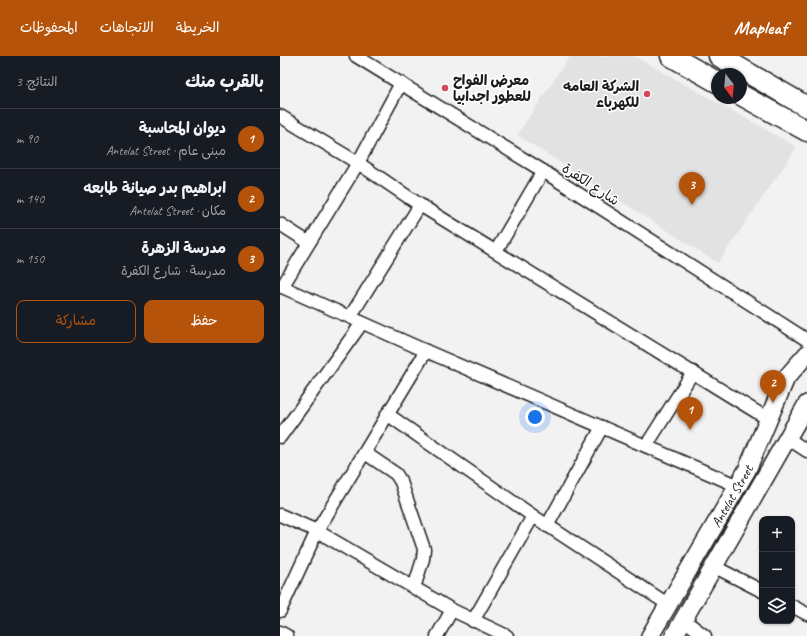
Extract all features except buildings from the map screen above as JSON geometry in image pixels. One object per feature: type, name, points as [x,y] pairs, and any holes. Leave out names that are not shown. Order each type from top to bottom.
[{"type":"highway","points":[[671,56],[711,79]]},
{"type":"highway","points":[[720,56],[807,107]]},
{"type":"highway","points":[[747,98],[807,131]]},
{"type":"main road","name":"Antelat Street","points":[[650,636],[738,486],[755,453],[786,378],[807,354]]},
{"type":"main road","name":"Antelat Street","points":[[674,636],[807,404]]},
{"type":"street","name":"شارع الكفرة","points":[[356,56],[543,171],[807,340]]},
{"type":"street","points":[[401,83],[358,163],[281,286],[362,323],[738,486]]},
{"type":"street","points":[[280,116],[358,163],[420,205],[768,419]]},
{"type":"street","points":[[496,251],[543,171]]},
{"type":"street","points":[[350,317],[420,205]]},
{"type":"street","points":[[280,224],[308,242]]},
{"type":"street","points":[[280,437],[362,323]]},
{"type":"street","points":[[280,611],[317,531],[426,351]]},
{"type":"street","points":[[646,446],[693,372]]},
{"type":"street","points":[[387,414],[547,526],[669,605]]},
{"type":"street","points":[[547,526],[602,427]]},
{"type":"street","points":[[787,438],[807,451]]},
{"type":"street","points":[[365,453],[396,474],[401,482],[424,549],[423,559],[414,588]]},
{"type":"street","points":[[280,515],[317,531],[452,610],[507,636]]},
{"type":"street","points":[[473,621],[533,516]]},
{"type":"street","points":[[713,566],[759,589]]},
{"type":"street","points":[[795,608],[807,614]]},
{"type":"street","points":[[437,636],[452,610]]},
{"type":"street","points":[[684,620],[705,636]]},
{"type":"street","points":[[280,632],[287,636]]},
{"type":"shaded area","points":[[570,56],[634,56],[711,99],[711,104],[720,104],[797,147],[718,263],[517,135]]},
{"type":"place","name":"معرض الفواح للعطور اجدابيا","points":[[445,88]]},
{"type":"place","name":"الشركة العامه للكهرباء","points":[[647,94]]},
{"type":"place","name":"مدرسة الزهرة","points":[[692,205]]},
{"type":"place","name":"ابراهيم بدر صيانة طابعه","points":[[773,403]]},
{"type":"place","name":"ديوان المحاسبة","points":[[690,430]]}]
